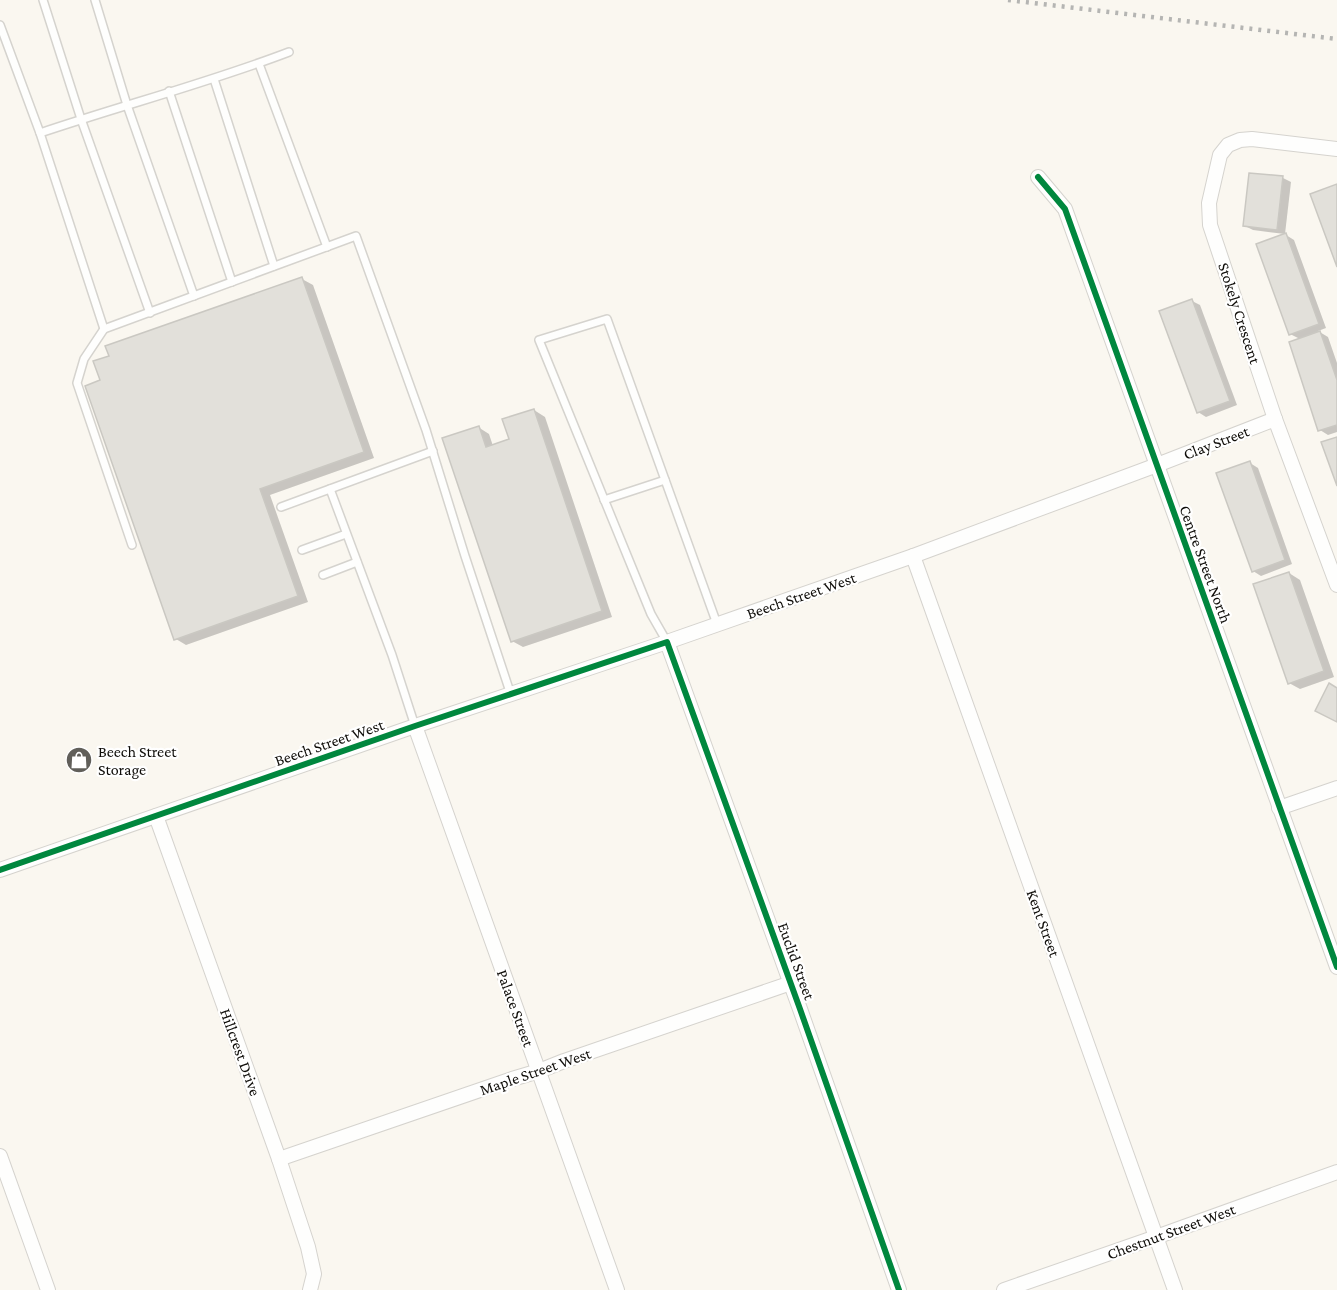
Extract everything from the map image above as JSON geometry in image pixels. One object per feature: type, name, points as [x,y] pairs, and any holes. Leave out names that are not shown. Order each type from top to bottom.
[{"type":"street","name":"Stokely Crescent","points":[[1337,149],[1252,139],[1240,140],[1228,145],[1220,154],[1209,202],[1210,225],[1275,419],[1337,585]]},
{"type":"street","name":"Centre Street North","points":[[1038,177],[1065,209],[1337,967]]},
{"type":"street","name":"Clay Street","points":[[1157,465],[1275,419]]},
{"type":"street","name":"Beech Street West","points":[[0,870],[415,726],[668,642],[913,556],[1157,465]]},
{"type":"street","name":"Kent Street","points":[[913,556],[1175,1290]]},
{"type":"street","name":"Euclid Street","points":[[668,642],[791,983],[898,1290]]},
{"type":"street","name":"Palace Street","points":[[415,726],[617,1290]]},
{"type":"street","points":[[1280,808],[1337,788]]},
{"type":"street","name":"Hillcrest Drive","points":[[156,816],[279,1159],[308,1247],[314,1274],[310,1290]]},
{"type":"street","name":"Maple Street West","points":[[279,1159],[791,983]]},
{"type":"street","points":[[0,1156],[48,1290]]},
{"type":"street","name":"Chestnut Street West","points":[[1004,1290],[1337,1172]]},
{"type":"lane","points":[[43,0],[81,119],[150,313]]},
{"type":"lane","points":[[95,0],[127,105],[194,296]]},
{"type":"lane","points":[[0,25],[40,133],[104,330]]},
{"type":"lane","points":[[40,133],[169,91],[214,79],[290,52]]},
{"type":"lane","points":[[259,64],[327,247]]},
{"type":"lane","points":[[214,79],[274,267]]},
{"type":"lane","points":[[169,91],[232,282]]},
{"type":"lane","points":[[132,544],[76,383],[84,359],[104,330],[356,236],[433,451],[465,556],[512,695]]},
{"type":"lane","points":[[668,642],[651,614],[539,340],[607,319],[717,624]]},
{"type":"lane","points":[[281,507],[433,451]]},
{"type":"lane","points":[[604,500],[665,480]]},
{"type":"lane","points":[[330,489],[392,655],[415,726]]},
{"type":"lane","points":[[303,550],[346,534]]},
{"type":"lane","points":[[323,575],[357,562]]},
{"type":"building","points":[[1249,173],[1283,176],[1277,230],[1243,226]]},
{"type":"building","points":[[1337,184],[1337,267],[1310,194]]},
{"type":"building","points":[[1286,233],[1319,324],[1289,335],[1256,244]]},
{"type":"building","points":[[302,277],[364,452],[260,489],[298,596],[174,640],[85,386],[100,380],[93,361],[109,356],[105,346]]},
{"type":"building","points":[[1192,299],[1230,401],[1197,413],[1159,311]]},
{"type":"building","points":[[1320,331],[1337,380],[1337,425],[1318,431],[1289,342]]},
{"type":"building","points":[[534,409],[602,611],[511,642],[442,438],[479,426],[486,447],[509,439],[502,419]]},
{"type":"building","points":[[1337,437],[1337,486],[1321,442]]},
{"type":"building","points":[[1250,461],[1285,560],[1252,572],[1216,473]]},
{"type":"building","points":[[1289,572],[1324,671],[1288,684],[1253,584]]},
{"type":"building","points":[[1329,683],[1337,688],[1337,722],[1315,711]]},
{"type":"railway","points":[[1008,0],[1337,39]]},
{"type":"cycle path","points":[[1038,177],[1065,209],[1337,967]]},
{"type":"cycle path","points":[[0,870],[415,726],[667,642],[899,1290]]},
{"type":"place","name":"Beech Street Storage","points":[[79,760]]}]
